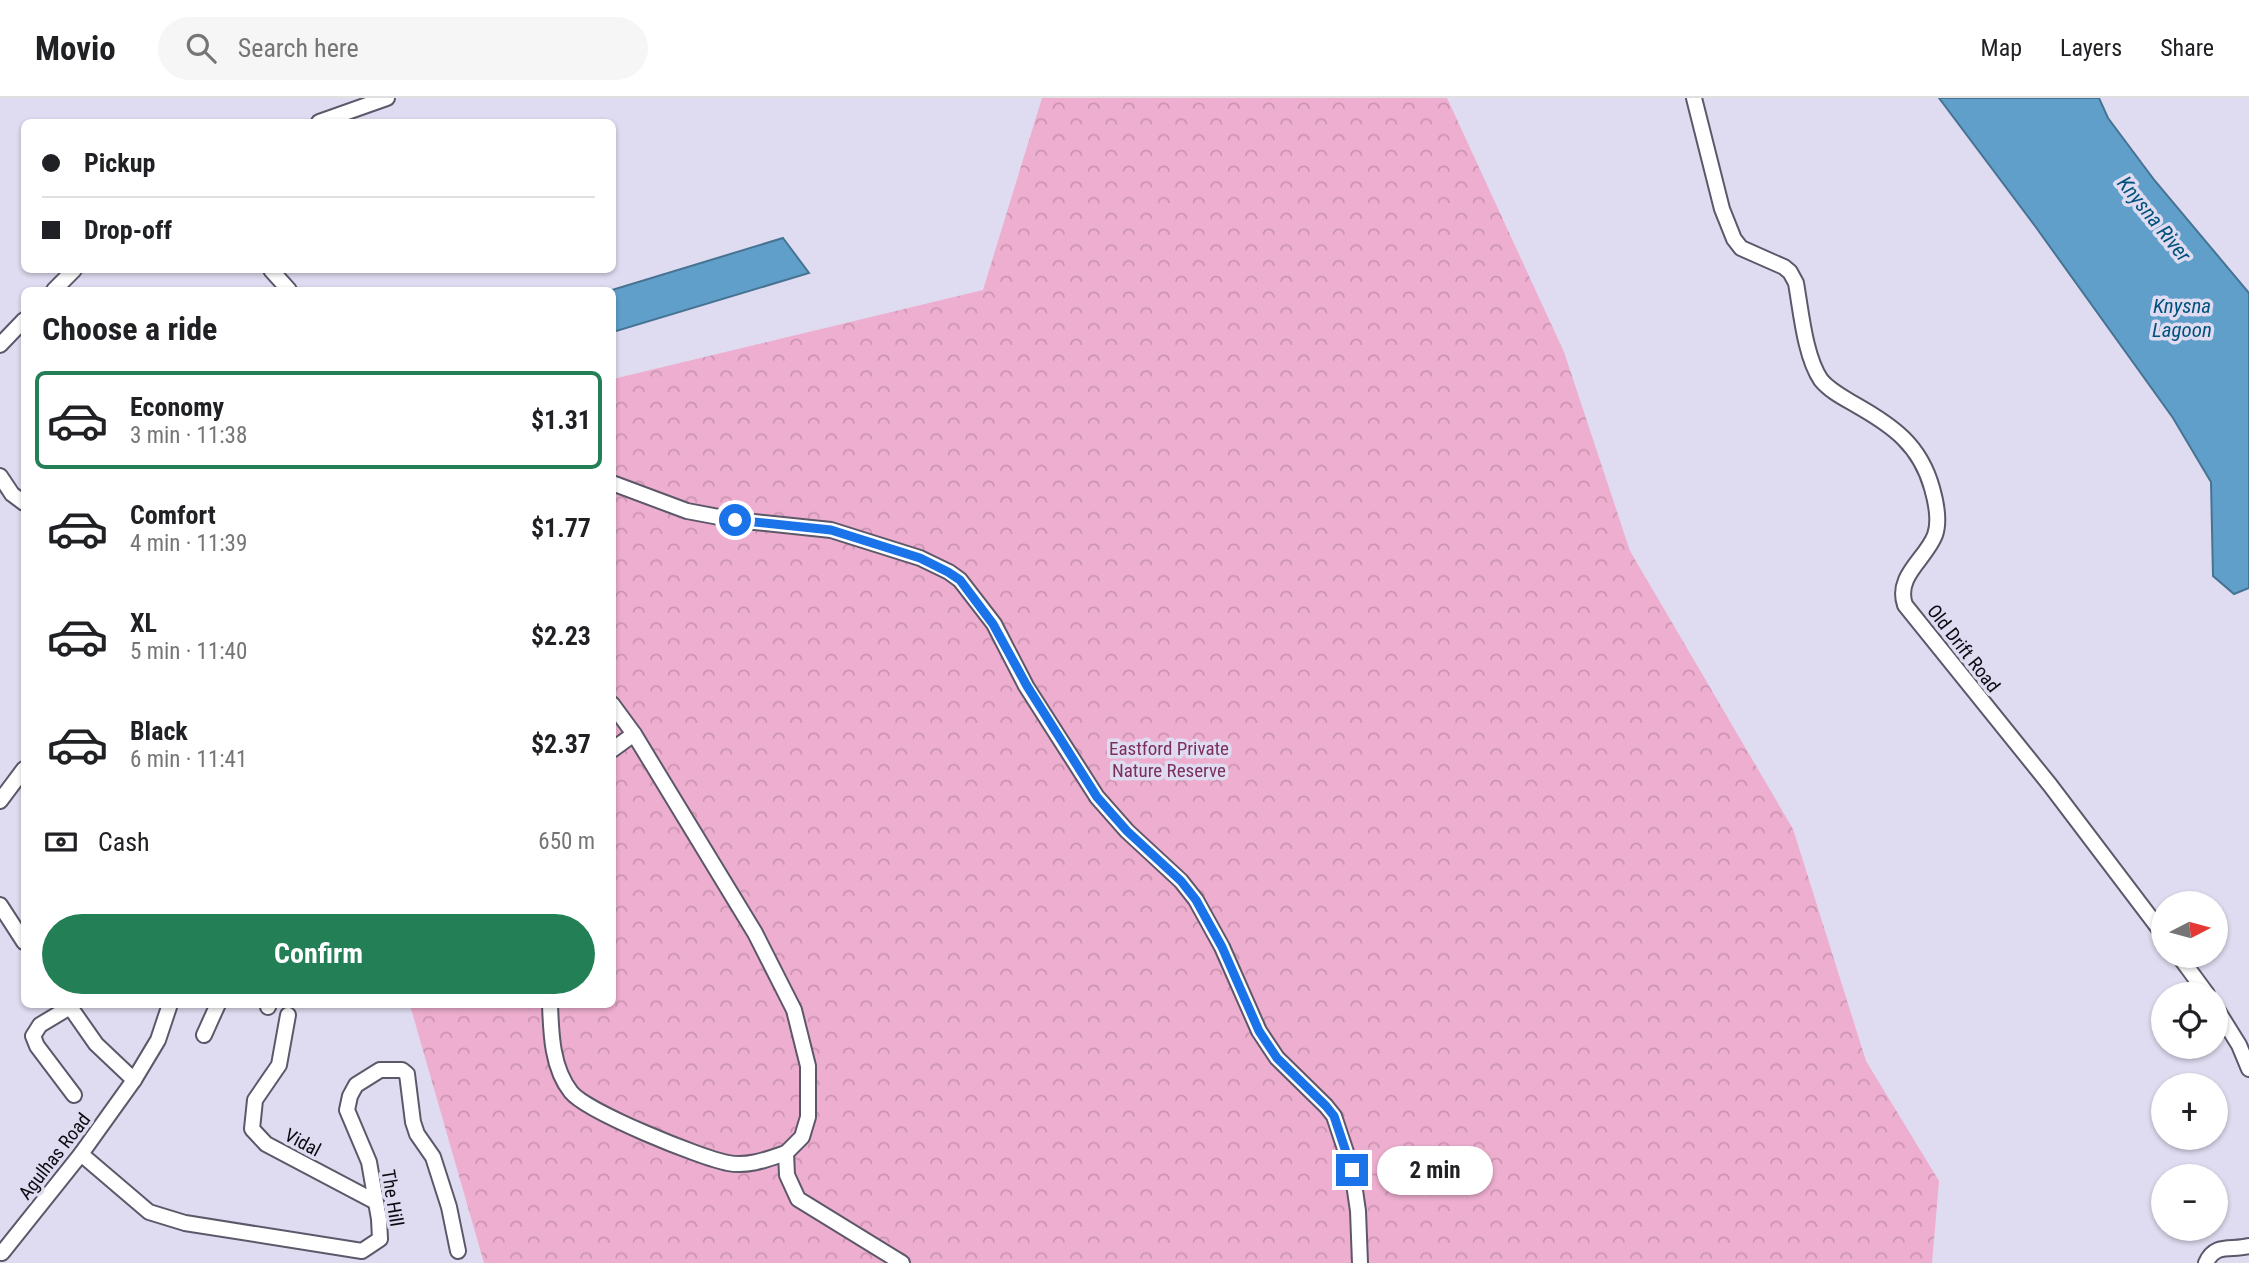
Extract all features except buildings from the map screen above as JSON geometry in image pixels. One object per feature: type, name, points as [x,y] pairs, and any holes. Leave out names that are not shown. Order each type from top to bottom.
[{"type":"street","points":[[328,119],[387,98]]},
{"type":"street","name":"Old Drift Road","points":[[1694,98],[1728,226],[1741,248],[1790,272],[1796,282],[1812,364],[1822,381],[1843,398],[1902,435],[1925,467],[1932,488],[1937,524],[1934,537],[1906,577],[1902,596],[1905,605],[2050,785],[2151,918]]},
{"type":"street","points":[[57,287],[71,273]]},
{"type":"street","points":[[274,273],[286,287]]},
{"type":"street","points":[[0,345],[21,323]]},
{"type":"street","points":[[0,476],[12,494],[21,501]]},
{"type":"street","points":[[616,484],[687,511],[735,520],[831,530],[920,558],[960,580],[993,624],[1027,686],[1097,797],[1127,831],[1181,881],[1196,900],[1222,947],[1259,1031],[1277,1058],[1334,1116],[1352,1170],[1359,1212],[1360,1263]]},
{"type":"street","points":[[550,1008],[552,1042],[560,1070],[572,1094],[613,1118],[683,1149],[730,1163],[758,1163],[786,1153],[802,1137],[808,1118],[807,1066],[794,1010],[755,933],[634,734],[616,709]]},
{"type":"street","points":[[616,747],[634,734]]},
{"type":"street","points":[[0,801],[21,773]]},
{"type":"street","points":[[0,905],[21,937]]},
{"type":"street","points":[[66,1008],[40,1025],[33,1036],[37,1046],[74,1095]]},
{"type":"street","points":[[70,1008],[96,1044],[134,1080]]},
{"type":"street","name":"Agulhas Road","points":[[2,1256],[134,1080],[158,1040],[169,1008]]},
{"type":"street","points":[[204,1035],[216,1008]]},
{"type":"street","name":"Vidal","points":[[288,1015],[279,1065],[255,1100],[252,1129],[266,1144],[374,1201]]},
{"type":"street","points":[[2228,1027],[2249,1069]]},
{"type":"street","name":"The Hill","points":[[81,1154],[149,1212],[186,1223],[362,1251],[380,1239],[379,1219],[369,1162],[347,1110],[356,1085],[380,1070],[402,1070],[407,1074],[417,1134],[433,1157],[450,1207],[458,1251]]},
{"type":"street","points":[[786,1153],[787,1175],[799,1199],[902,1263]]},
{"type":"street","points":[[2206,1263],[2217,1250],[2249,1246]]},
{"type":"green space","name":"Eastford Private Nature Reserve","points":[[1042,98],[1447,98],[1564,352],[1630,551],[1793,829],[1866,1061],[1939,1181],[1932,1263],[484,1263],[411,1008],[616,1008],[616,378],[983,290]]},
{"type":"water","name":"Knysna Lagoon","points":[[1939,98],[2099,98],[2108,118],[2155,181],[2249,293],[2249,588],[2234,594],[2213,576],[2211,482],[2173,418]]},
{"type":"water","points":[[783,238],[809,273],[616,331],[616,289]]},
{"type":"route","points":[[735,520],[831,530],[920,558],[960,580],[993,624],[1027,686],[1097,797],[1127,831],[1181,881],[1196,900],[1222,947],[1259,1031],[1277,1058],[1334,1116],[1352,1170]]},
{"type":"water label","name":"Knysna River","points":[[2154,219]]}]
